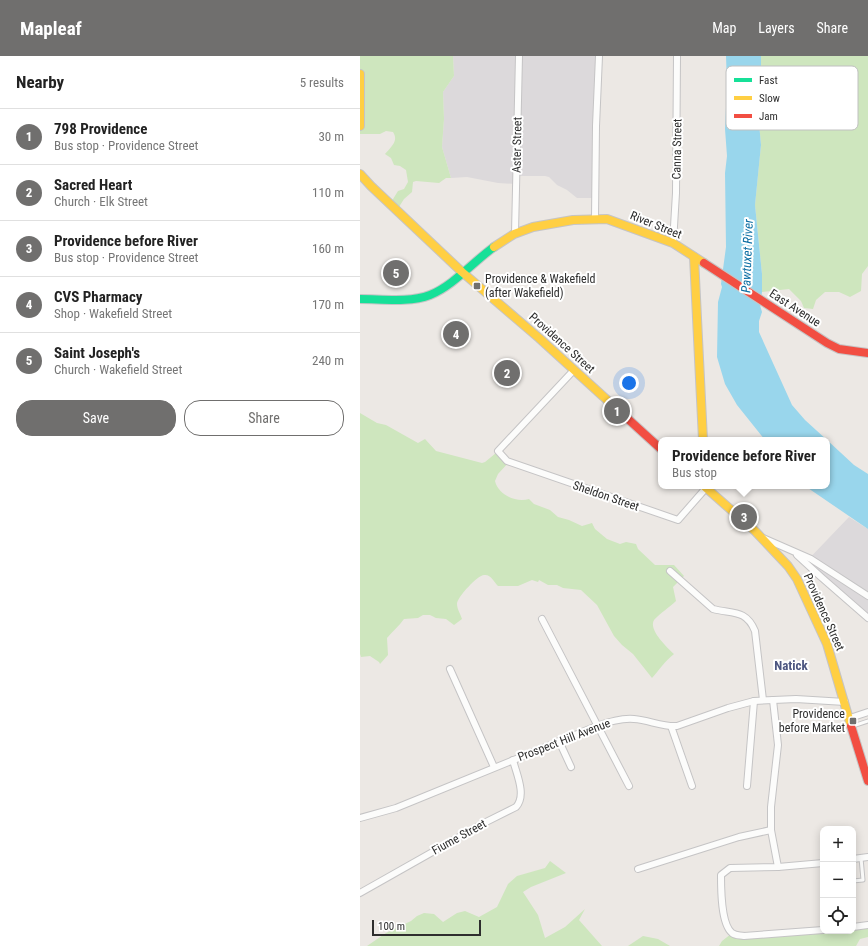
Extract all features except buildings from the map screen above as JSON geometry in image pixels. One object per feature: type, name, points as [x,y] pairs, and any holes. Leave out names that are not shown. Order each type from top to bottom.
[{"type":"main road","points":[[360,74],[360,126]]},
{"type":"main road","name":"Providence Street","points":[[360,174],[462,272],[539,338],[658,446]]},
{"type":"main road","name":"River Street","points":[[360,299],[415,298],[431,295],[490,249],[515,233],[540,226],[595,218],[607,219],[673,243],[694,256]]},
{"type":"main road","points":[[694,256],[703,437]]},
{"type":"main road","name":"East Avenue","points":[[694,256],[827,344],[839,349],[868,353]]},
{"type":"main road","name":"Providence Street","points":[[707,489],[760,536],[788,566],[800,583],[826,644],[867,775]]},
{"type":"street","name":"Aster Street","points":[[515,233],[519,56]]},
{"type":"street","points":[[595,218],[596,126],[599,56]]},
{"type":"street","name":"Canna Street","points":[[673,243],[676,193],[677,56]]},
{"type":"street","name":"Sheldon Street","points":[[574,370],[498,451],[507,461],[678,520],[703,489]]},
{"type":"street","points":[[760,536],[811,559],[868,596]]},
{"type":"street","points":[[794,552],[821,578],[868,618]]},
{"type":"street","points":[[670,571],[709,606],[720,611],[732,611],[738,613],[746,618],[751,624],[755,631],[763,700]]},
{"type":"street","points":[[542,619],[629,786]]},
{"type":"street","points":[[450,669],[494,767]]},
{"type":"street","points":[[773,700],[778,745],[771,807],[771,830],[778,867]]},
{"type":"street","name":"Prospect Hill Avenue","points":[[360,818],[396,808],[559,741],[597,726],[618,720],[645,720],[671,726],[679,726],[754,701],[808,700],[845,702]]},
{"type":"street","points":[[747,786],[754,701]]},
{"type":"street","points":[[851,722],[868,712]]},
{"type":"street","points":[[671,726],[692,786]]},
{"type":"street","points":[[559,741],[571,767]]},
{"type":"street","name":"Fiume Street","points":[[360,893],[482,824],[516,807],[521,795],[513,760]]},
{"type":"street","points":[[638,869],[740,837],[771,830]]},
{"type":"street","points":[[856,859],[868,858]]},
{"type":"street","points":[[820,863],[778,867],[730,868],[721,875],[720,889],[724,921],[728,929],[733,934],[744,936],[820,930]]},
{"type":"street","points":[[856,927],[868,925]]},
{"type":"lane","points":[[851,722],[868,721]]},
{"type":"lane","points":[[856,881],[863,880],[861,858]]},
{"type":"shaded area","points":[[453,56],[598,56],[595,198],[577,198],[567,190],[557,185],[549,177],[545,176],[518,176],[516,184],[498,183],[467,177],[451,178],[442,147],[444,119],[443,92],[454,76]]},
{"type":"shaded area","points":[[849,517],[868,529],[868,618],[822,578],[803,565]]},
{"type":"green space","points":[[360,56],[453,56],[454,76],[443,92],[444,119],[442,147],[451,178],[446,178],[439,183],[413,182],[412,192],[404,199],[397,210],[390,204],[398,191],[404,189],[408,182],[406,170],[400,166],[394,165],[391,158],[385,154],[394,144],[395,135],[393,132],[386,131],[380,134],[360,134]]},
{"type":"green space","points":[[761,56],[868,56],[868,266],[862,274],[861,291],[850,297],[839,292],[825,292],[816,300],[813,309],[804,308],[801,301],[789,289],[762,292],[762,274],[755,205],[761,145],[760,130],[858,130],[858,66],[761,66]]},
{"type":"green space","points":[[360,413],[377,423],[386,425],[418,443],[425,439],[436,451],[482,463],[496,453],[509,462],[498,474],[495,481],[503,493],[518,500],[529,499],[534,504],[550,510],[558,517],[582,526],[592,523],[595,529],[607,539],[620,544],[626,542],[636,544],[638,549],[655,565],[674,565],[684,576],[673,587],[676,601],[656,617],[653,624],[656,634],[674,654],[665,662],[652,678],[633,654],[614,636],[597,605],[581,590],[563,588],[557,585],[548,585],[539,580],[538,582],[532,580],[518,586],[498,586],[490,577],[484,575],[473,582],[460,597],[457,604],[462,619],[454,625],[446,619],[436,618],[430,615],[404,619],[387,638],[388,655],[380,664],[370,656],[361,657]]},
{"type":"green space","points":[[550,861],[566,873],[531,887],[523,892],[538,915],[545,938],[565,927],[585,909],[579,920],[602,946],[367,946],[386,933],[424,913],[434,914],[443,922],[457,913],[465,911],[479,917],[497,907],[508,884],[517,876],[545,868]]},
{"type":"green space","points":[[868,925],[868,937],[860,939],[856,946],[719,946],[722,941],[731,934],[820,932],[820,934],[856,934],[856,927]]},
{"type":"green space","points":[[643,936],[658,939],[670,946],[628,946]]},
{"type":"water","points":[[726,56],[761,56],[761,66],[726,66]]},
{"type":"water","name":"Pawtuxet River","points":[[726,107],[726,130],[760,130],[761,145],[755,205],[762,274],[760,305],[762,312],[759,321],[759,332],[792,405],[805,420],[824,437],[763,437],[737,405],[725,384],[717,357],[718,302],[722,287],[721,284],[726,247],[725,173],[727,156],[725,129]]},
{"type":"water","points":[[830,443],[854,465],[868,474],[868,529],[809,489],[830,489]]},
{"type":"traffic: fast","points":[[360,299],[404,300],[430,295],[447,286],[494,247]]},
{"type":"traffic: slow","points":[[360,74],[360,126]]},
{"type":"traffic: slow","points":[[360,174],[462,272],[539,338],[617,409]]},
{"type":"traffic: slow","points":[[494,247],[514,234],[533,227],[573,220],[607,219],[673,243],[704,263]]},
{"type":"traffic: slow","points":[[694,257],[703,437]]},
{"type":"traffic: slow","points":[[707,489],[755,531],[788,566],[797,579],[827,644],[851,726]]},
{"type":"traffic: jam","points":[[704,263],[827,343],[839,349],[868,353]]},
{"type":"traffic: jam","points":[[617,409],[658,446]]},
{"type":"traffic: jam","points":[[851,726],[868,781]]},
{"type":"place","name":"Saint Joseph's","points":[[396,273]]},
{"type":"place","name":"Providence & Wakefield (after Wakefield)","points":[[477,286]]},
{"type":"place","name":"CVS Pharmacy","points":[[456,334]]},
{"type":"place","name":"Sacred Heart","points":[[507,373]]},
{"type":"place","name":"798 Providence","points":[[617,411]]},
{"type":"place","name":"Providence before River","points":[[744,517]]},
{"type":"place","name":"Providence before Market","points":[[853,721]]},
{"type":"district","name":"Natick","points":[[791,665]]}]
